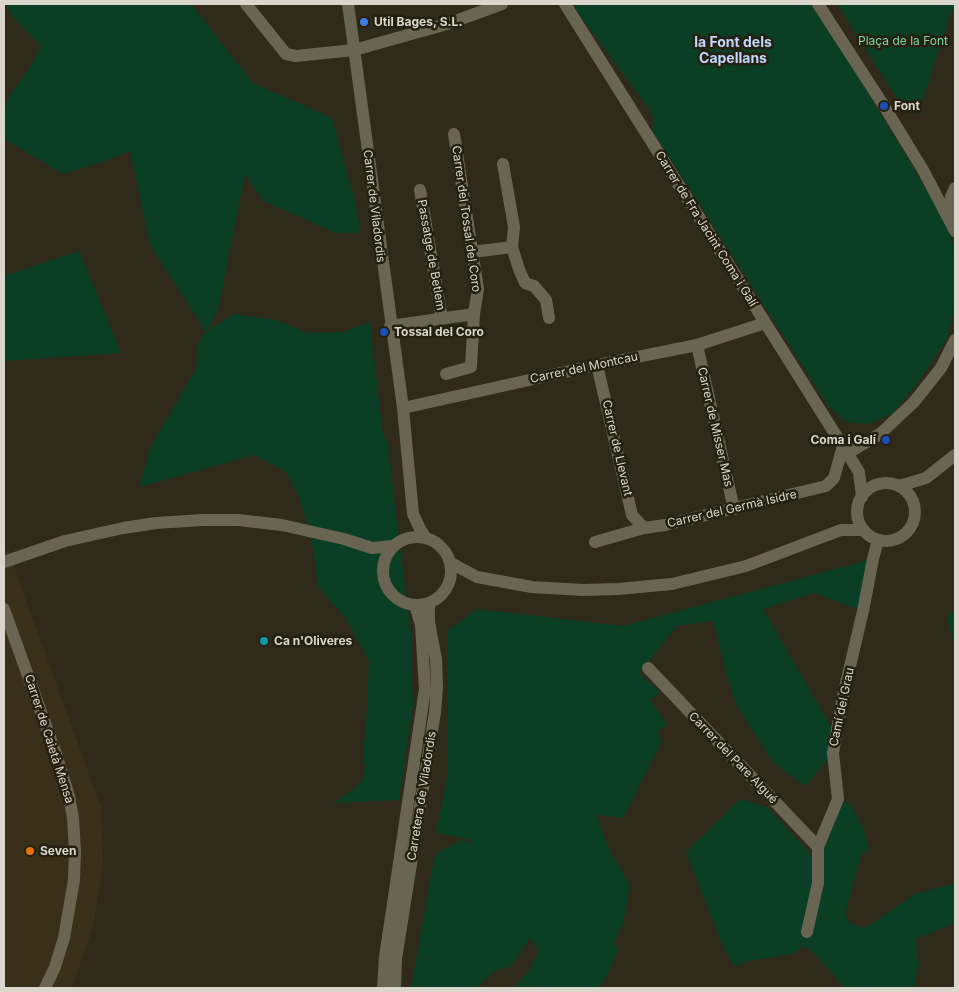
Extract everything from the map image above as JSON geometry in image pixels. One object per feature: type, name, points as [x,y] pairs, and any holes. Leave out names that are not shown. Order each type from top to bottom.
[{"type":"street","points":[[246,4],[286,54],[296,56],[354,50],[447,24],[502,4]]},
{"type":"street","name":"Carrer de Viladordis","points":[[348,4],[390,326],[403,408]]},
{"type":"street","name":"Carrer de Fra Jacint Coma i Galí","points":[[565,4],[845,450]]},
{"type":"street","points":[[818,4],[923,170],[952,222],[955,232]]},
{"type":"street","name":"Carrer del Tossal del Coro","points":[[446,374],[471,367],[474,314],[478,289],[454,134]]},
{"type":"street","points":[[503,164],[514,227],[512,246],[525,283],[534,286],[546,300],[549,318]]},
{"type":"street","points":[[952,222],[951,197],[955,188]]},
{"type":"street","name":"Passatge de Betlem","points":[[420,190],[442,319]]},
{"type":"street","points":[[472,252],[512,246]]},
{"type":"street","points":[[390,326],[474,314]]},
{"type":"street","name":"Carrer del Montcau","points":[[403,408],[697,345],[765,324]]},
{"type":"street","points":[[955,340],[941,368],[914,402],[880,434],[845,450],[859,472],[862,484],[862,496],[858,513],[860,524],[864,530],[878,540],[888,541],[898,539],[909,530],[915,516],[914,502],[918,489],[926,478],[955,455]]},
{"type":"street","name":"Carrer de Misser Mas","points":[[697,345],[734,509]]},
{"type":"street","name":"Carrer de Llevant","points":[[597,365],[632,515],[644,528]]},
{"type":"street","points":[[403,408],[413,514],[426,538]]},
{"type":"street","name":"Carrer del Germà Isidre","points":[[594,542],[644,528],[665,525],[826,486],[834,478],[845,450]]},
{"type":"street","points":[[859,472],[879,484]]},
{"type":"street","points":[[899,486],[926,478]]},
{"type":"street","points":[[862,496],[869,489],[879,484],[889,483],[899,486],[908,492],[914,502]]},
{"type":"street","points":[[841,530],[858,513]]},
{"type":"street","points":[[372,548],[398,543],[414,537],[426,538],[442,547],[450,563],[451,577],[448,586],[440,596],[429,602],[415,605],[399,599],[389,590],[384,577],[386,556],[398,543],[413,514]]},
{"type":"street","points":[[4,562],[64,541],[123,528],[156,523],[238,520],[282,525],[344,539],[372,548],[380,556],[384,564]]},
{"type":"street","points":[[448,586],[467,578],[477,577],[532,587],[584,590],[672,584],[746,566],[841,530],[864,530]]},
{"type":"street","name":"Camí del Grau","points":[[807,932],[818,883],[818,847],[838,799],[833,753],[843,696],[878,540]]},
{"type":"street","points":[[450,563],[477,577]]},
{"type":"street","name":"Carretera de Viladordis","points":[[395,988],[396,959],[435,712],[437,687],[436,659],[429,622],[429,602]]},
{"type":"street","name":"Carretera de Viladordis","points":[[383,988],[385,957],[425,690],[421,625],[415,605]]},
{"type":"street","name":"Carrer de Caietà Mensa","points":[[4,609],[55,751],[69,796],[73,818],[74,880],[64,938],[46,988]]},
{"type":"street","name":"Carrer del Pare Algué","points":[[648,668],[818,847]]},
{"type":"shaded area","points":[[8,550],[101,807],[103,863],[93,927],[72,988],[4,988],[4,552]]},
{"type":"green space","points":[[6,4],[191,4],[253,83],[332,118],[357,209],[360,233],[336,233],[263,201],[245,174],[218,310],[207,331],[234,314],[276,320],[308,333],[342,332],[370,322],[383,435],[388,442],[411,633],[413,706],[399,800],[333,803],[352,791],[363,779],[369,661],[345,617],[318,587],[313,548],[306,519],[297,492],[286,472],[254,455],[139,487],[151,446],[196,369],[198,343],[206,332],[150,245],[130,151],[63,174],[4,139],[4,110],[10,95],[29,69],[41,46],[11,15]]},
{"type":"green space","points":[[575,4],[814,4],[949,227],[955,255],[955,303],[948,337],[922,377],[894,412],[869,424],[846,422],[829,407],[655,135],[652,128],[654,122],[652,113],[575,9]]},
{"type":"green space","name":"Plaça de la Font","points":[[837,4],[954,4],[918,114],[902,106]]},
{"type":"green space","points":[[79,251],[121,353],[4,361],[4,276]]},
{"type":"green space","points":[[873,559],[863,611],[814,593],[763,609],[836,735],[833,753],[805,786],[775,764],[736,704],[713,621],[677,626],[639,673],[660,692],[651,701],[667,725],[657,732],[662,741],[623,818],[596,815],[610,851],[630,885],[623,924],[614,943],[618,949],[610,970],[599,988],[513,988],[528,972],[539,951],[530,938],[511,967],[496,970],[476,988],[411,988],[434,858],[439,852],[462,840],[473,844],[470,840],[436,833],[448,772],[448,630],[477,609],[623,626]]},
{"type":"green space","points":[[955,612],[955,650],[948,623],[949,613]]},
{"type":"green space","points":[[740,799],[767,807],[810,853],[818,881],[818,847],[838,799],[850,804],[863,828],[869,849],[861,855],[845,915],[851,924],[865,928],[915,894],[955,883],[955,923],[916,939],[919,965],[914,988],[843,988],[815,954],[804,945],[793,954],[748,961],[735,967],[724,949],[686,852]]},
{"type":"place","name":"Util Bages, S.L.","points":[[364,22]]},
{"type":"place","name":"Font","points":[[884,106]]},
{"type":"place","name":"Tossal del Coro","points":[[384,332]]},
{"type":"place","name":"Coma i Galí","points":[[886,440]]},
{"type":"place","name":"Ca n'Oliveres","points":[[264,641]]},
{"type":"place","name":"Seven","points":[[30,851]]},
{"type":"district","name":"la Font dels Capellans","points":[[733,52]]}]
